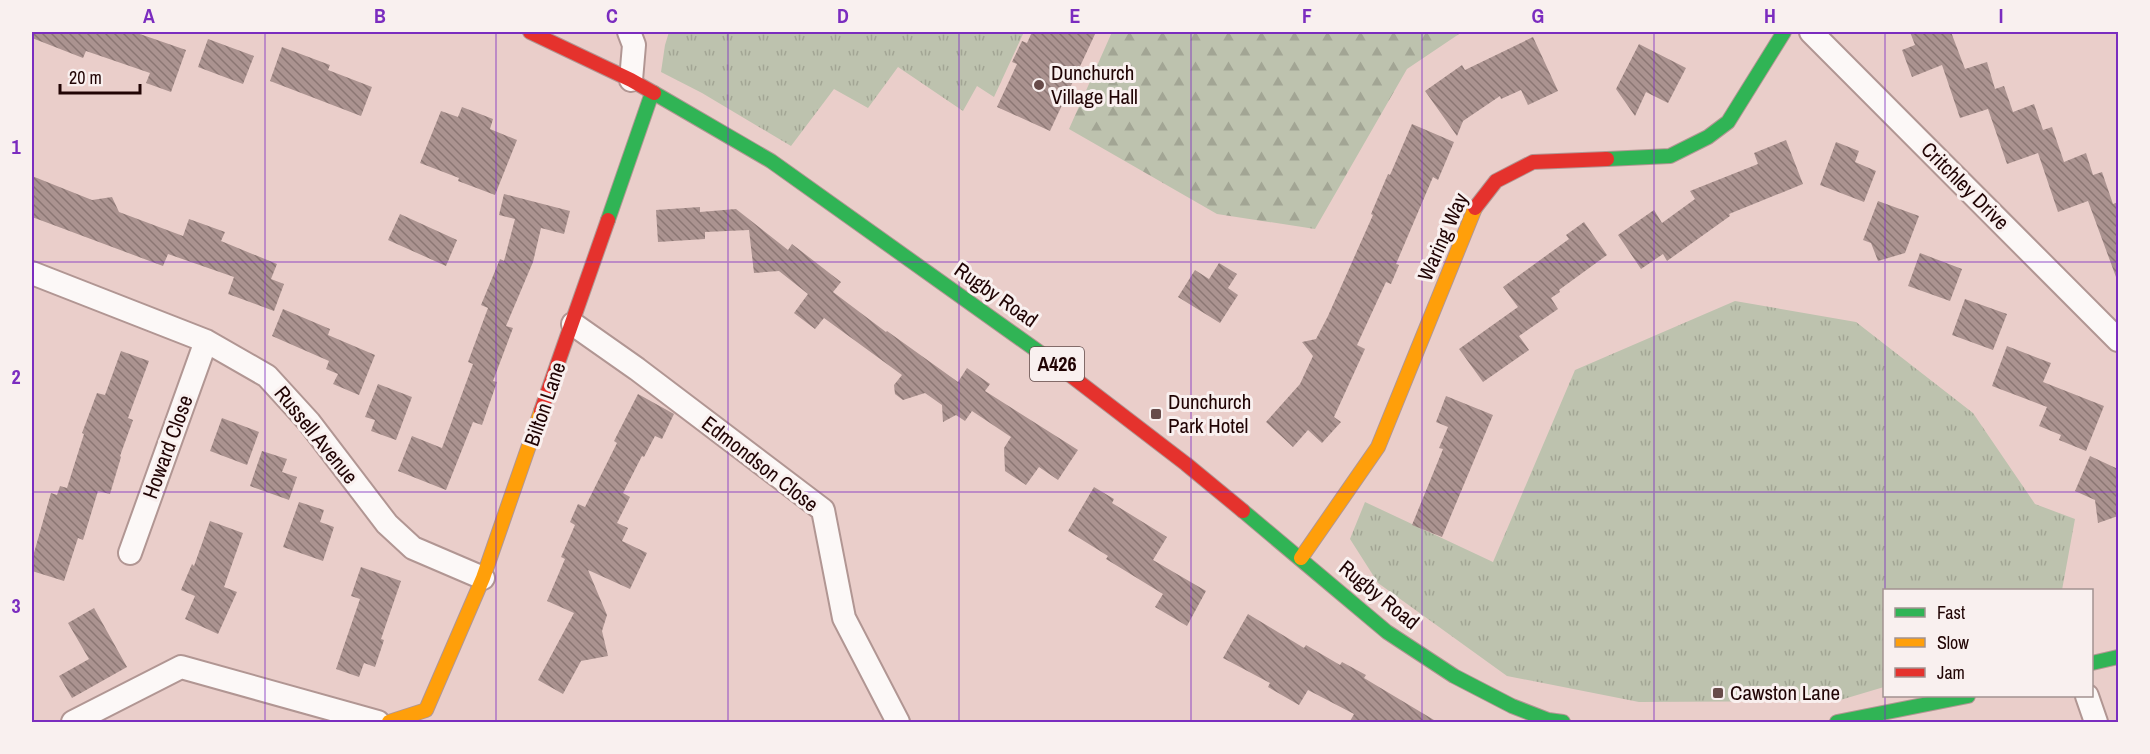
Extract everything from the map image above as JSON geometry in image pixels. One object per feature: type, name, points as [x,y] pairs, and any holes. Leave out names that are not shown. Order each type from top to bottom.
[{"type":"street","name":"Rugby Road","points":[[530,32],[631,80],[771,161],[1075,377],[1186,464],[1387,632],[1454,676],[1512,706],[1548,720],[1563,723]]},
{"type":"street","points":[[629,32],[634,45],[631,80]]},
{"type":"street","name":"Waring Way","points":[[1301,558],[1378,447],[1476,204],[1496,181],[1533,162],[1670,156],[1708,137],[1728,122],[1784,32]]},
{"type":"street","name":"Critchley Drive","points":[[1811,32],[2118,340]]},
{"type":"street","name":"Bilton Lane","points":[[389,723],[423,716],[483,578],[652,93]]},
{"type":"street","name":"Russell Avenue","points":[[32,273],[206,342],[267,376],[309,422],[387,524],[413,548],[483,578]]},
{"type":"street","name":"Edmondson Close","points":[[573,324],[637,369],[823,510],[844,618],[898,723]]},
{"type":"street","name":"Howard Close","points":[[130,553],[206,342]]},
{"type":"street","points":[[2093,663],[2118,657]]},
{"type":"street","points":[[74,723],[181,667],[378,723]]},
{"type":"street","points":[[1837,723],[1963,697]]},
{"type":"street","points":[[2087,697],[2096,723]]},
{"type":"green space","points":[[669,32],[1024,32],[994,97],[977,86],[963,111],[898,67],[868,108],[834,89],[791,146],[702,93],[661,72]]},
{"type":"green space","points":[[1112,32],[1462,32],[1407,69],[1315,229],[1217,214],[1069,129]]},
{"type":"green space","points":[[1735,301],[1856,322],[1973,413],[2035,504],[2075,519],[2062,589],[1883,589],[1883,687],[1837,701],[1639,702],[1507,676],[1378,583],[1350,539],[1365,502],[1493,562],[1575,370]]},
{"type":"building","points":[[32,32],[134,32],[186,50],[171,92],[146,83],[150,73],[86,51],[83,58],[32,38]]},
{"type":"building","name":"Dunchurch Village Hall","points":[[1032,32],[1096,32],[1050,131],[997,107],[1017,64],[1012,62],[1022,41],[1027,43]]},
{"type":"building","points":[[1910,32],[1951,32],[1965,69],[1987,62],[1995,89],[2004,86],[2013,112],[2034,104],[2043,130],[2052,127],[2064,162],[2086,153],[2093,175],[2102,172],[2113,204],[2118,202],[2118,277],[2116,277],[2088,201],[2058,212],[2038,153],[2007,164],[1988,109],[1960,118],[1942,65],[1912,77],[1902,50],[1915,45]]},
{"type":"building","points":[[1533,37],[1558,91],[1528,105],[1521,90],[1501,99],[1500,96],[1463,121],[1457,136],[1425,91],[1462,65],[1465,70]]},
{"type":"building","points":[[208,39],[254,56],[243,84],[198,67]]},
{"type":"building","points":[[1639,44],[1686,68],[1668,103],[1646,92],[1635,116],[1616,89]]},
{"type":"building","points":[[282,47],[330,65],[328,70],[372,87],[361,116],[270,81]]},
{"type":"building","points":[[462,107],[493,119],[490,129],[517,140],[495,195],[420,163],[441,111],[458,117]]},
{"type":"building","points":[[1412,124],[1454,142],[1438,180],[1433,177],[1396,264],[1399,265],[1391,284],[1386,282],[1357,345],[1365,349],[1334,417],[1341,422],[1322,443],[1308,430],[1293,447],[1266,422],[1300,384],[1313,356],[1302,342],[1316,339],[1328,316],[1373,215],[1371,214],[1388,174],[1390,175]]},
{"type":"building","points":[[1786,140],[1803,184],[1729,214],[1730,216],[1667,261],[1663,254],[1641,269],[1618,235],[1654,210],[1662,223],[1695,199],[1690,191],[1758,164],[1754,153]]},
{"type":"building","points":[[1836,142],[1859,151],[1855,162],[1876,171],[1864,202],[1820,185]]},
{"type":"building","points":[[32,176],[92,200],[112,197],[119,212],[183,236],[189,219],[225,232],[221,241],[277,264],[271,279],[284,284],[274,311],[228,294],[234,277],[168,254],[163,266],[32,217]]},
{"type":"building","points":[[504,194],[570,211],[564,234],[541,228],[533,262],[506,326],[513,328],[493,381],[497,382],[482,425],[473,422],[446,490],[398,471],[412,436],[442,448],[473,364],[468,362],[488,308],[481,305],[500,259],[504,261],[515,219],[499,215]]},
{"type":"building","points":[[1878,201],[1919,216],[1905,253],[1878,261],[1871,243],[1863,240]]},
{"type":"building","points":[[700,207],[700,212],[736,209],[788,250],[792,244],[841,282],[833,292],[886,332],[958,382],[967,368],[990,384],[985,391],[1078,450],[1058,480],[1039,467],[1026,485],[1005,471],[1004,448],[1011,437],[972,411],[965,421],[956,415],[943,422],[942,405],[925,393],[903,400],[895,394],[894,385],[902,375],[824,318],[815,329],[794,313],[808,294],[779,271],[754,273],[749,230],[705,232],[705,239],[658,242],[656,210]]},
{"type":"building","points":[[400,214],[457,240],[446,266],[388,240]]},
{"type":"building","points":[[1584,222],[1607,255],[1559,290],[1560,292],[1551,298],[1558,309],[1519,336],[1529,350],[1483,382],[1459,349],[1518,307],[1503,287],[1569,239],[1566,235]]},
{"type":"building","points":[[1920,253],[1962,269],[1950,301],[1908,286]]},
{"type":"building","points":[[1219,263],[1237,274],[1228,288],[1238,295],[1220,323],[1178,297],[1195,270],[1209,279]]},
{"type":"building","points":[[1965,299],[2007,314],[1993,350],[1952,335]]},
{"type":"building","points":[[283,309],[330,329],[328,335],[375,355],[359,395],[333,384],[338,374],[326,369],[329,361],[272,336]]},
{"type":"building","points":[[2007,346],[2051,363],[2043,382],[2104,406],[2086,451],[2059,440],[2061,435],[2039,426],[2047,407],[1992,386]]},
{"type":"building","points":[[121,351],[149,361],[128,418],[133,420],[110,494],[98,491],[83,540],[78,538],[64,581],[32,571],[32,560],[51,493],[57,495],[60,486],[67,488],[84,434],[82,433],[97,393],[105,395]]},
{"type":"building","points":[[378,384],[412,397],[396,440],[371,431],[375,420],[365,417]]},
{"type":"building","points":[[638,394],[674,414],[662,439],[655,436],[644,457],[642,456],[623,493],[630,497],[617,523],[628,528],[622,541],[647,553],[630,589],[588,570],[607,615],[602,631],[608,656],[581,661],[563,694],[538,680],[574,613],[547,601],[565,559],[561,557],[575,525],[570,522],[578,504],[585,507]]},
{"type":"building","points":[[1446,396],[1493,415],[1442,537],[1412,525],[1443,449],[1439,448],[1448,427],[1436,422]]},
{"type":"building","points":[[222,418],[259,432],[247,465],[210,451]]},
{"type":"building","points":[[262,451],[287,459],[282,472],[297,477],[289,500],[250,486]]},
{"type":"building","points":[[2090,456],[2118,469],[2118,516],[2098,523],[2095,500],[2075,491]]},
{"type":"building","points":[[1094,487],[1114,499],[1112,503],[1167,537],[1153,560],[1206,591],[1187,626],[1155,607],[1163,594],[1106,559],[1108,556],[1068,531]]},
{"type":"building","points":[[299,502],[324,510],[320,522],[334,527],[323,561],[283,547]]},
{"type":"building","points":[[210,521],[243,533],[224,587],[237,592],[218,634],[185,619],[195,596],[181,590],[192,564],[194,566]]},
{"type":"building","points":[[361,567],[401,581],[381,639],[384,640],[375,667],[364,663],[359,677],[336,669],[360,599],[351,596]]},
{"type":"building","points":[[94,608],[127,667],[72,698],[59,676],[89,659],[68,623]]},
{"type":"building","points":[[1248,614],[1304,648],[1306,645],[1340,665],[1342,662],[1366,675],[1364,678],[1439,723],[1349,723],[1354,714],[1308,690],[1299,705],[1268,687],[1270,683],[1223,658]]},
{"type":"traffic: fast","points":[[1607,159],[1670,156],[1708,137],[1728,122],[1784,32]]},
{"type":"traffic: fast","points":[[608,220],[652,93]]},
{"type":"traffic: fast","points":[[654,93],[771,161],[1053,362]]},
{"type":"traffic: fast","points":[[1243,511],[1387,632],[1454,676],[1512,706],[1548,720],[1563,722]]},
{"type":"traffic: fast","points":[[2093,663],[2118,657]]},
{"type":"traffic: fast","points":[[1837,722],[1963,697]]},
{"type":"traffic: slow","points":[[1301,558],[1378,447],[1475,208]]},
{"type":"traffic: slow","points":[[389,722],[426,710],[483,578],[541,411]]},
{"type":"traffic: jam","points":[[530,32],[654,93]]},
{"type":"traffic: jam","points":[[1475,208],[1496,181],[1533,162],[1607,159]]},
{"type":"traffic: jam","points":[[541,411],[608,220]]},
{"type":"traffic: jam","points":[[1053,362],[1186,464],[1243,511]]},
{"type":"place","name":"Dunchurch Village Hall","points":[[1039,85]]},
{"type":"place","name":"Dunchurch Park Hotel","points":[[1156,414]]},
{"type":"place","name":"Cawston Lane","points":[[1718,693]]}]
